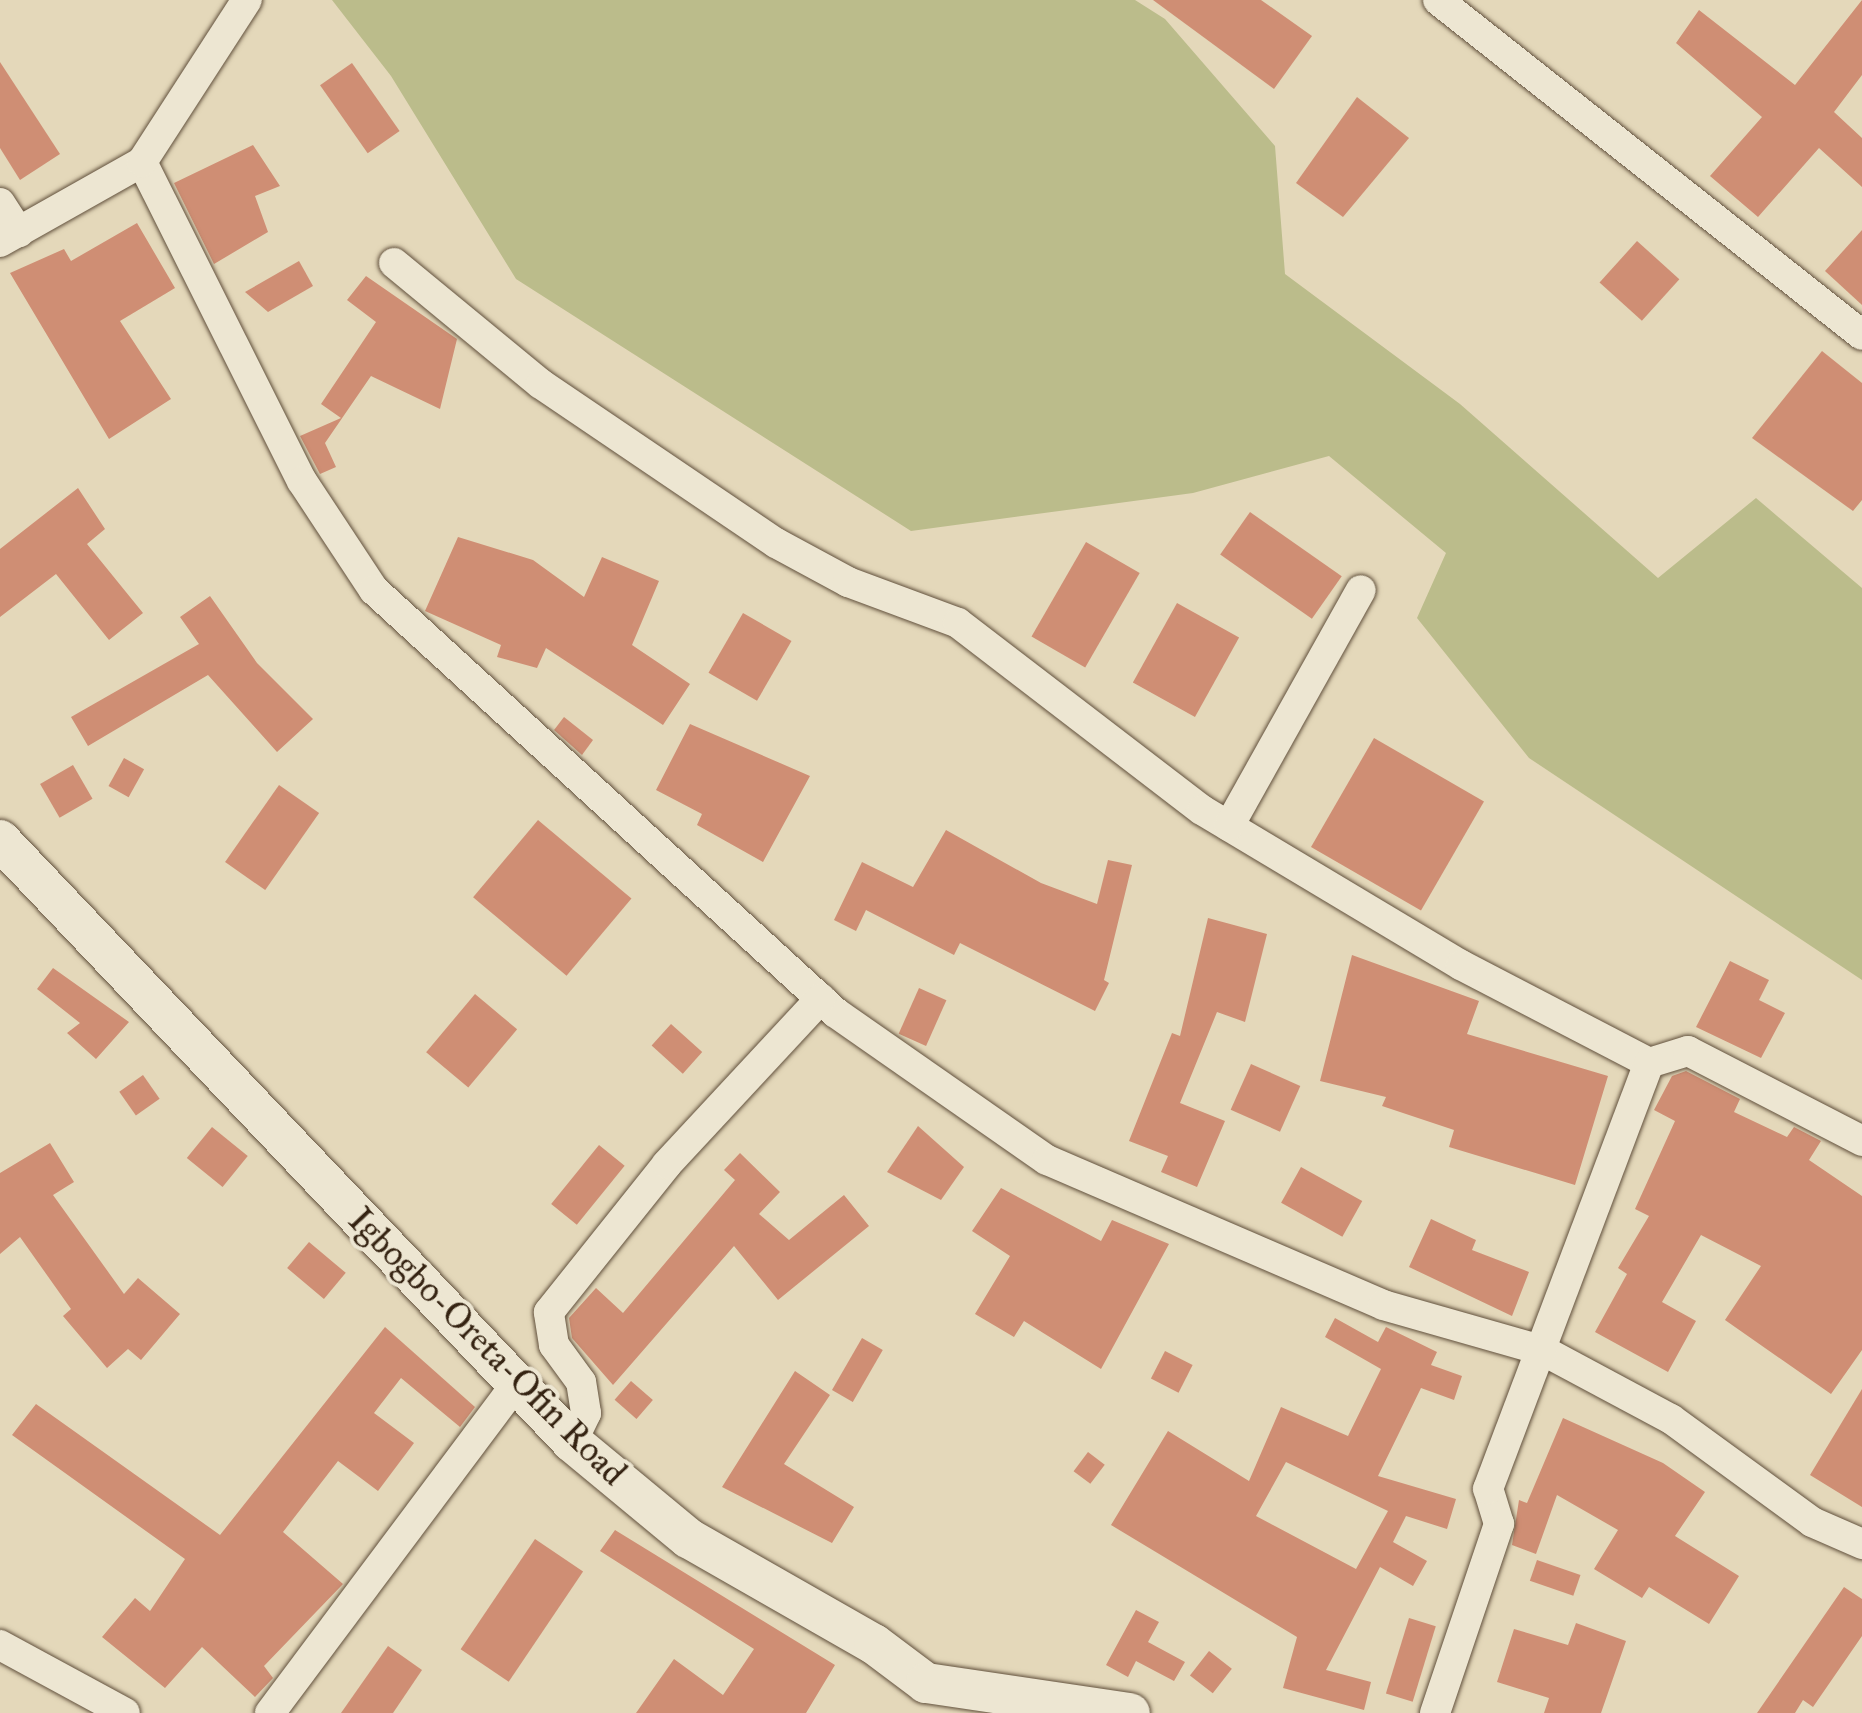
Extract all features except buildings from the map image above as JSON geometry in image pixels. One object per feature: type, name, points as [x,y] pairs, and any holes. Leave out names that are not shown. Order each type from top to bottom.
[{"type":"street","points":[[0,203],[10,237],[142,162],[248,0]]},
{"type":"street","points":[[1438,0],[1470,10],[1862,335]]},
{"type":"street","points":[[142,162],[302,481],[374,590],[821,998],[1047,1160],[1384,1305],[1544,1351],[1670,1419],[1812,1522],[1862,1544]]},
{"type":"street","points":[[394,264],[542,384],[776,544],[832,574],[958,623],[1229,826],[1462,964],[1649,1063],[1688,1052],[1862,1140]]},
{"type":"street","points":[[1229,826],[1361,590]]},
{"type":"street","name":"Igbogbo-Oreta-Ofin Road","points":[[0,840],[572,1442],[688,1538],[874,1644],[926,1683],[1130,1713]]},
{"type":"street","points":[[572,1442],[586,1414],[581,1382],[554,1344],[550,1312],[667,1164],[821,998]]},
{"type":"street","points":[[1435,1713],[1499,1524],[1488,1488],[1544,1351],[1649,1063]]},
{"type":"street","points":[[270,1713],[516,1384]]},
{"type":"street","points":[[0,1645],[125,1713]]},
{"type":"green space","points":[[332,0],[1135,0],[1165,19],[1275,146],[1285,274],[1460,404],[1658,578],[1756,498],[1862,588],[1862,980],[1529,758],[1417,618],[1446,553],[1329,456],[1193,493],[911,531],[516,279],[391,76]]}]
